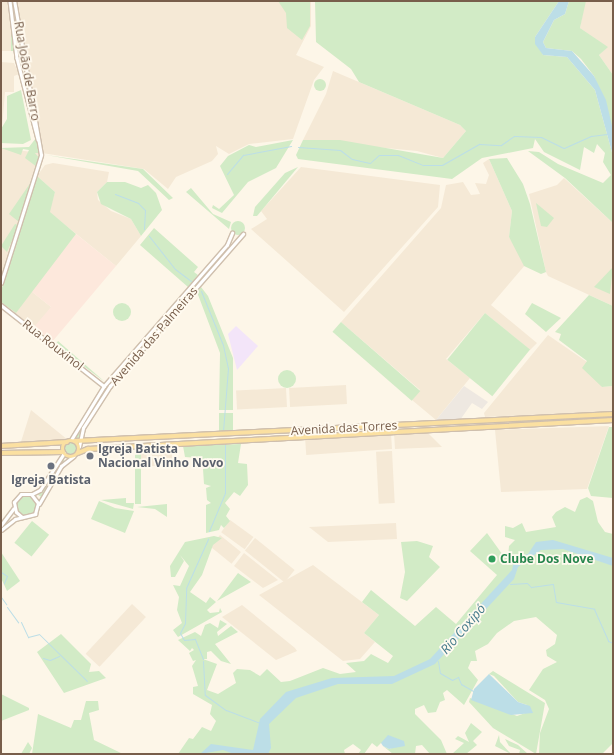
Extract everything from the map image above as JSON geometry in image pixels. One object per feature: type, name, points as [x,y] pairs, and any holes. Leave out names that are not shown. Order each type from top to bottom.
[{"type":"main road","name":"Avenida das Torres","points":[[1,446],[73,441],[613,414]]},
{"type":"main road","points":[[481,427],[482,420]]},
{"type":"main road","name":"Avenida das Torres","points":[[78,453],[88,448],[612,420]]},
{"type":"main road","points":[[473,428],[476,421]]},
{"type":"main road","points":[[264,439],[267,431]]},
{"type":"main road","points":[[278,431],[278,438]]},
{"type":"main road","points":[[1,525],[14,508],[18,496],[32,494],[40,490],[73,441],[79,447],[78,453],[61,466],[33,516],[22,517],[1,530]]},
{"type":"main road","points":[[1,452],[16,450],[18,446]]},
{"type":"main road","points":[[1,452],[64,453],[74,456]]},
{"type":"main road","points":[[32,494],[39,505]]},
{"type":"main road","points":[[14,508],[22,517]]},
{"type":"street","name":"Rua João de Barro","points":[[10,1],[20,64],[39,141]]},
{"type":"street","name":"Rua João de Barro","points":[[1,283],[40,163],[39,141],[14,1]]},
{"type":"street","points":[[18,52],[23,51]]},
{"type":"street","points":[[20,64],[25,63]]},
{"type":"street","name":"Avenida das Palmeiras","points":[[73,441],[104,386],[220,254],[232,233]]},
{"type":"street","name":"Avenida das Palmeiras","points":[[73,441],[110,386],[243,234]]},
{"type":"street","points":[[220,254],[223,257]]},
{"type":"street","name":"Rua Rouxinol","points":[[1,305],[104,386]]},
{"type":"shaded area","points":[[1,1],[7,1],[15,51],[2,51],[1,58]]},
{"type":"shaded area","points":[[16,1],[311,1],[311,26],[296,55],[324,67],[314,80],[293,139],[249,144],[229,154],[216,146],[218,154],[212,161],[176,177],[168,189],[144,169],[42,153]]},
{"type":"shaded area","points":[[585,1],[613,1],[613,75],[599,55],[607,47],[580,28]]},
{"type":"shaded area","points":[[1,62],[14,63],[19,74],[14,76],[14,92],[5,92],[2,128]]},
{"type":"shaded area","points":[[333,71],[460,125],[466,131],[443,158],[417,151],[303,140],[326,94]]},
{"type":"shaded area","points":[[1,148],[40,153],[1,278]]},
{"type":"shaded area","points":[[489,159],[512,211],[509,237],[526,264],[491,305],[537,343],[530,350],[485,313],[446,359],[470,378],[436,420],[412,400],[420,390],[341,322],[441,208],[446,185],[463,182],[471,195],[480,194],[475,183],[486,184],[489,175],[483,163]]},
{"type":"shaded area","points":[[53,163],[109,172],[107,182],[97,192],[98,200],[111,211],[131,219],[141,236],[116,266],[49,212],[55,192],[37,176],[45,165]]},
{"type":"shaded area","points":[[301,167],[440,185],[438,207],[344,312],[251,229],[267,219],[261,211]]},
{"type":"shaded area","points":[[564,178],[613,223],[613,306],[548,276],[546,272],[529,194],[557,185]]},
{"type":"shaded area","points":[[76,234],[116,266],[52,342],[34,327],[51,307],[31,291]]},
{"type":"shaded area","points":[[31,291],[51,307],[34,328],[14,312]]},
{"type":"shaded area","points":[[236,326],[258,346],[237,370],[228,334]]},
{"type":"shaded area","points":[[548,335],[587,362],[602,387],[613,386],[613,411],[485,417],[484,413]]},
{"type":"shaded area","points":[[346,385],[347,404],[290,407],[289,388]]},
{"type":"shaded area","points":[[464,386],[488,402],[482,409],[472,403],[460,420],[436,420]]},
{"type":"shaded area","points":[[286,388],[287,407],[237,410],[236,391]]},
{"type":"shaded area","points":[[31,410],[68,440],[20,445]]},
{"type":"shaded area","points":[[609,426],[587,489],[501,492],[495,430]]},
{"type":"shaded area","points":[[426,431],[442,447],[395,449],[394,433]]},
{"type":"shaded area","points":[[391,434],[392,449],[306,455],[305,440]]},
{"type":"shaded area","points":[[141,447],[172,447],[172,466],[141,466]]},
{"type":"shaded area","points":[[392,451],[395,503],[379,504],[376,452]]},
{"type":"shaded area","points":[[230,520],[253,537],[245,549],[221,532]]},
{"type":"shaded area","points":[[396,523],[397,539],[328,542],[309,527]]},
{"type":"shaded area","points":[[220,535],[241,552],[232,564],[211,547]]},
{"type":"shaded area","points":[[255,538],[295,570],[285,583],[245,550]]},
{"type":"shaded area","points":[[244,553],[278,580],[263,588],[234,566]]},
{"type":"shaded area","points":[[313,565],[379,615],[364,633],[375,642],[360,659],[343,661],[259,595]]},
{"type":"shaded area","points":[[132,604],[146,617],[100,667],[86,654]]},
{"type":"shaded area","points":[[242,605],[297,651],[276,660],[222,617]]},
{"type":"green space","points":[[11,1],[14,1],[14,51],[11,51]]},
{"type":"green space","points":[[278,1],[310,1],[310,26],[302,40],[287,28],[286,13]]},
{"type":"green space","points":[[315,1],[559,1],[535,37],[543,55],[567,57],[595,90],[613,156],[613,223],[565,178],[528,151],[539,152],[558,164],[603,183],[611,175],[603,162],[605,153],[597,144],[594,153],[584,147],[580,170],[544,152],[535,139],[533,148],[482,158],[452,179],[298,159],[296,155],[303,140],[340,140],[443,158],[466,131],[460,125],[359,82],[351,69],[316,42]]},
{"type":"green space","points":[[569,1],[586,1],[580,28],[608,47],[599,55],[613,75],[613,130],[594,76],[581,59],[572,51],[546,48],[543,42],[554,20],[565,14]]},
{"type":"green space","points":[[318,79],[322,79],[326,85],[322,91],[318,91],[314,87],[314,83]]},
{"type":"green space","points":[[21,90],[31,140],[23,144],[1,143],[1,129],[7,119],[7,96]]},
{"type":"green space","points":[[36,138],[40,153],[35,153],[40,159],[37,167],[25,158],[29,150],[23,149],[21,155],[1,148],[29,147]]},
{"type":"green space","points":[[293,140],[276,168],[248,182],[222,213],[212,208],[213,205],[219,209],[234,195],[220,166],[228,156],[249,145],[256,147]]},
{"type":"green space","points":[[46,155],[143,169],[173,198],[169,200],[138,171]]},
{"type":"green space","points":[[507,158],[523,184],[530,204],[546,272],[541,274],[524,266],[509,237],[512,211],[489,159]]},
{"type":"green space","points":[[298,167],[257,216],[253,216],[255,207],[285,173]]},
{"type":"green space","points":[[37,176],[55,192],[50,212],[76,234],[16,313],[1,302],[1,291]]},
{"type":"green space","points":[[32,182],[19,222],[9,214]]},
{"type":"green space","points":[[107,182],[125,182],[141,188],[148,185],[156,193],[162,210],[141,236],[131,219],[101,204],[97,192]]},
{"type":"green space","points":[[191,188],[213,214],[231,222],[229,229],[186,192]]},
{"type":"green space","points":[[536,203],[554,218],[547,227],[541,226]]},
{"type":"green space","points":[[235,221],[241,221],[245,225],[245,231],[241,235],[235,235],[231,231],[231,225]]},
{"type":"green space","points":[[15,224],[19,225],[7,252],[1,246]]},
{"type":"green space","points":[[154,228],[198,267],[194,272],[198,275],[188,287],[140,245]]},
{"type":"green space","points":[[613,267],[610,294],[594,287]]},
{"type":"green space","points":[[201,287],[208,296],[233,358],[233,410],[219,410],[220,353],[197,292]]},
{"type":"green space","points":[[589,295],[613,306],[613,386],[602,387],[582,368],[587,361],[559,340],[561,334],[555,332]]},
{"type":"green space","points":[[122,303],[128,306],[131,312],[128,318],[122,321],[116,318],[113,312],[116,306]]},
{"type":"green space","points":[[532,303],[561,318],[546,332],[525,314]]},
{"type":"green space","points":[[485,313],[530,350],[492,396],[447,360]]},
{"type":"green space","points":[[341,322],[420,391],[412,401],[332,332]]},
{"type":"green space","points":[[58,341],[105,382],[55,345]]},
{"type":"green space","points":[[137,351],[112,382],[108,383]]},
{"type":"green space","points":[[287,370],[293,373],[296,379],[293,385],[287,388],[281,385],[278,379],[281,373]]},
{"type":"green space","points":[[108,385],[78,439],[73,440],[107,386]]},
{"type":"green space","points":[[219,413],[233,413],[233,431],[219,431]]},
{"type":"green space","points":[[609,427],[613,427],[613,498],[591,496],[588,488]]},
{"type":"green space","points":[[68,442],[74,442],[78,446],[78,452],[74,456],[68,456],[64,452],[64,446]]},
{"type":"green space","points":[[241,444],[238,463],[247,464],[248,485],[240,496],[234,492],[225,503],[230,509],[226,516],[230,521],[224,528],[221,525],[219,530],[206,533],[206,505],[211,503],[207,500],[206,488],[211,486],[204,484],[203,469],[207,467],[199,466],[198,458],[185,457],[183,446]]},
{"type":"green space","points":[[135,449],[141,449],[141,504],[135,504]]},
{"type":"green space","points":[[62,459],[65,461],[41,497],[38,495]]},
{"type":"green space","points":[[26,495],[34,498],[37,506],[34,514],[26,517],[18,514],[15,506],[18,498]]},
{"type":"green space","points":[[587,497],[593,501],[598,522],[605,532],[613,534],[613,743],[602,754],[539,754],[540,733],[549,709],[545,700],[529,690],[543,669],[557,662],[547,656],[546,650],[555,644],[557,635],[536,617],[514,621],[497,633],[488,644],[475,651],[477,661],[471,661],[468,668],[478,680],[464,705],[447,690],[443,693],[445,700],[440,702],[436,712],[428,713],[424,705],[415,709],[415,714],[441,740],[447,754],[430,754],[422,745],[416,746],[415,754],[393,754],[383,746],[389,749],[404,744],[381,743],[377,747],[372,743],[364,754],[358,754],[361,750],[353,744],[344,750],[345,754],[178,754],[189,738],[193,739],[202,727],[211,731],[216,721],[210,714],[212,705],[193,694],[193,687],[198,686],[192,666],[196,660],[193,661],[189,653],[194,650],[192,648],[190,651],[178,640],[195,632],[201,636],[205,625],[210,623],[218,628],[220,620],[227,624],[217,632],[218,636],[231,626],[238,632],[215,644],[231,664],[221,661],[211,651],[207,652],[207,659],[203,659],[217,664],[207,690],[218,694],[236,683],[233,673],[237,669],[250,670],[260,676],[267,669],[281,682],[290,681],[323,668],[340,674],[356,672],[346,663],[364,661],[371,654],[388,663],[393,656],[364,633],[379,615],[362,602],[371,590],[415,626],[436,607],[456,624],[497,575],[470,551],[487,533],[505,558],[508,557],[509,546],[515,540],[505,537],[505,526],[513,528],[522,523],[526,532],[556,527],[552,517],[556,512],[565,507],[575,512],[580,500]]},
{"type":"green space","points":[[126,498],[126,503],[134,503],[133,509],[101,500]]},
{"type":"green space","points":[[99,501],[115,508],[134,511],[125,533],[91,519]]},
{"type":"green space","points":[[167,504],[167,517],[155,509],[137,507]]},
{"type":"green space","points":[[32,521],[49,535],[31,557],[14,543]]},
{"type":"green space","points":[[214,536],[222,538],[213,545],[202,575],[190,592],[206,603],[210,597],[216,602],[207,610],[210,613],[219,612],[220,608],[222,612],[178,637],[173,630],[182,623],[177,610],[179,597],[173,585],[180,586],[189,566],[180,555],[184,561],[175,577],[171,577],[170,566],[185,542]]},
{"type":"green space","points":[[417,541],[433,546],[429,557],[440,567],[407,601],[400,598],[405,572],[401,542]]},
{"type":"green space","points":[[1,552],[20,581],[7,591],[1,578]]},
{"type":"green space","points":[[238,573],[251,582],[217,601]]},
{"type":"green space","points":[[61,634],[91,664],[89,672],[99,671],[106,678],[64,693],[37,652]]},
{"type":"green space","points":[[493,671],[545,703],[536,754],[493,728],[469,702],[470,698],[517,716],[528,712],[527,705],[518,702],[494,676],[489,674]]},
{"type":"green space","points":[[1,694],[29,708],[29,710],[1,721]]},
{"type":"green space","points":[[86,701],[98,701],[99,710],[89,713],[94,740],[123,754],[32,754],[38,714],[71,728],[74,720],[81,720]]},
{"type":"green space","points":[[471,723],[482,732],[473,741],[477,745],[466,754],[452,754],[464,743],[455,739],[458,736],[469,742],[465,733]]},
{"type":"green space","points":[[499,735],[500,742],[511,754],[495,746]]},
{"type":"green space","points":[[505,739],[518,745],[528,754],[519,754],[520,750],[509,746]]},
{"type":"green space","points":[[28,742],[32,748],[29,754],[21,754]]},
{"type":"water","points":[[559,1],[569,1],[565,14],[554,20],[543,42],[546,48],[572,51],[594,76],[606,100],[613,130],[613,156],[595,90],[567,57],[543,55],[535,44],[535,37]]},
{"type":"water","name":"Rio Coxipó","points":[[553,540],[613,558],[613,566],[563,549],[541,550],[518,567],[514,579],[435,664],[392,684],[338,684],[296,698],[269,724],[271,748],[268,754],[234,754],[223,750],[200,754],[211,744],[253,750],[260,719],[286,692],[332,678],[394,676],[430,659],[512,570],[515,557],[528,554],[536,542]]},
{"type":"water","points":[[489,674],[518,702],[530,706],[533,713],[511,715],[471,700],[474,689]]},
{"type":"water","points":[[388,735],[404,741],[405,746],[389,749],[383,746],[381,743]]},
{"type":"waterway","points":[[298,147],[340,150],[352,159],[370,163],[379,155],[398,155],[423,165],[442,165],[479,144],[501,145],[514,136],[541,137],[564,148],[591,136],[607,134]]},
{"type":"waterway","points":[[227,174],[243,155],[291,146]]},
{"type":"waterway","points":[[115,194],[138,203],[145,210],[144,229]]},
{"type":"waterway","points":[[149,236],[175,269],[192,282]]},
{"type":"waterway","points":[[201,291],[223,345],[228,368],[223,431]]},
{"type":"waterway","points":[[209,531],[225,493],[225,444]]},
{"type":"waterway","points":[[203,659],[195,639],[184,640],[180,633],[185,623],[186,588],[208,539]]},
{"type":"waterway","points":[[1,572],[7,576],[4,583]]},
{"type":"waterway","points":[[510,584],[527,583],[531,587],[553,584],[556,602],[594,609],[608,641],[613,643]]},
{"type":"waterway","points":[[1,597],[6,604]]},
{"type":"waterway","points":[[7,607],[18,622]]},
{"type":"waterway","points":[[21,622],[28,637],[39,634],[87,681]]},
{"type":"waterway","points":[[43,658],[50,660],[59,656]]},
{"type":"waterway","points":[[203,661],[205,695],[226,710],[260,723]]},
{"type":"waterway","points":[[438,661],[440,673],[452,680],[458,677],[461,684],[473,691]]},
{"type":"place","name":"Igreja Batista Nacional Vinho Novo","points":[[90,456]]},
{"type":"place","name":"Igreja Batista","points":[[51,466]]},
{"type":"place","name":"Clube Dos Nove","points":[[492,559]]}]
